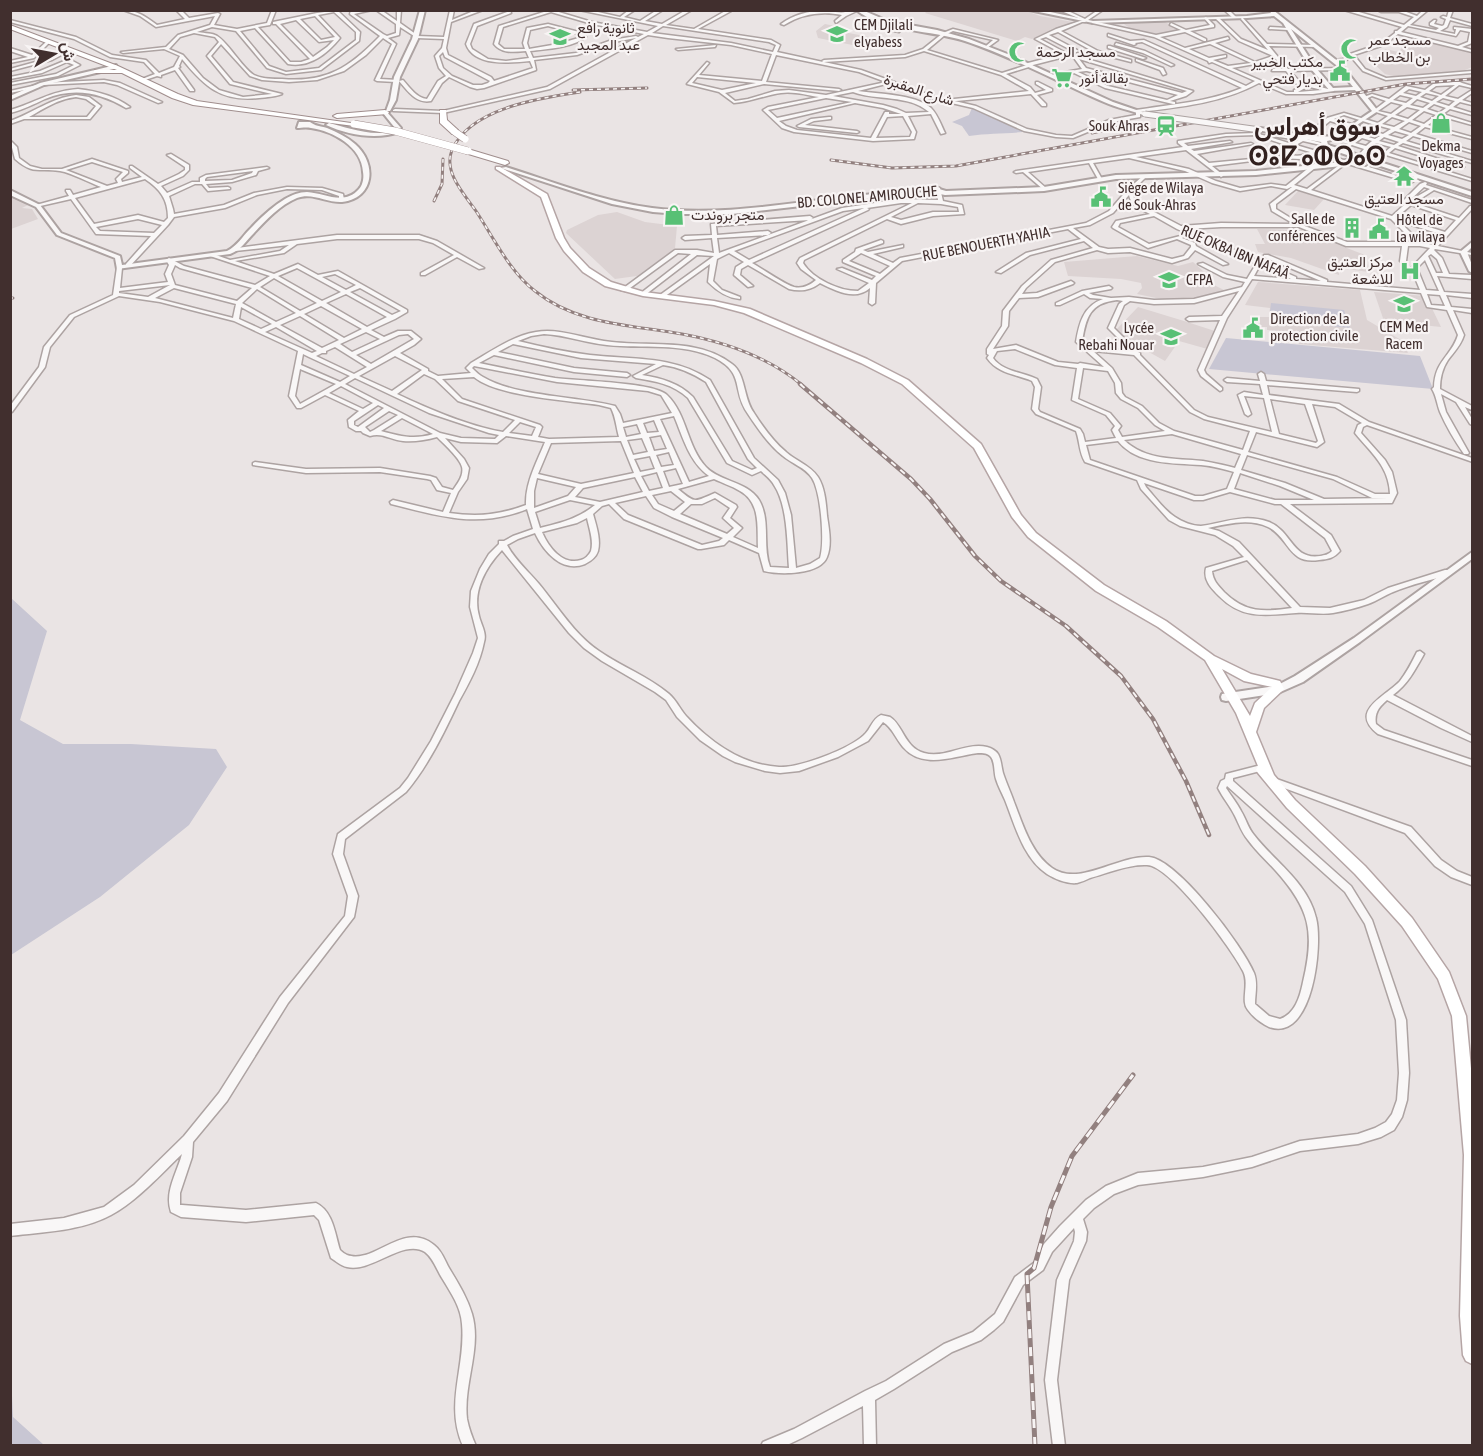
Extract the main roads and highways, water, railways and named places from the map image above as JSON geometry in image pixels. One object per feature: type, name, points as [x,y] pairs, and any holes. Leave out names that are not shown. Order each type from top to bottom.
[{"type":"highway","points":[[10,28],[144,80],[181,99],[316,125],[353,125],[490,157]]},
{"type":"highway","points":[[10,28],[112,68],[193,106],[278,117],[316,125],[391,113]]},
{"type":"highway","points":[[112,68],[92,72],[112,68]]},
{"type":"highway","points":[[443,113],[443,121],[455,132],[504,166]]},
{"type":"highway","points":[[278,117],[316,125]]},
{"type":"highway","points":[[467,152],[504,166]]},
{"type":"main road","points":[[504,166],[521,182],[546,199],[560,238],[580,262],[599,279],[624,290],[714,303],[747,311],[897,376],[978,446],[1017,517],[1032,535],[1100,588],[1209,657],[1248,678],[1281,685],[1259,706],[1251,731]]},
{"type":"main road","points":[[504,166],[521,182]]},
{"type":"main road","points":[[521,182],[534,177]]},
{"type":"main road","points":[[1180,637],[1199,656],[1228,693],[1251,731],[1266,774]]},
{"type":"main road","points":[[1209,657],[1266,774],[1291,804],[1360,870],[1407,922],[1444,976],[1460,1016],[1472,1155],[1469,1316],[1473,1355]]},
{"type":"railway","points":[[831,160],[892,168],[956,166],[1406,84],[1472,79]]},
{"type":"railway","points":[[573,90],[647,88]]},
{"type":"railway","points":[[580,92],[527,102],[490,115],[474,124],[461,136],[452,150],[450,166],[456,182],[510,264],[535,291],[569,311],[606,322],[682,334],[730,346],[775,366],[802,385]]},
{"type":"railway","points":[[1092,133],[1136,123]]},
{"type":"railway","points":[[434,201],[442,184],[443,159]]},
{"type":"railway","points":[[800,384],[911,479],[930,499],[975,556],[1001,581],[1066,626],[1121,676],[1153,719],[1186,781],[1209,835]]},
{"type":"railway","points":[[1035,1446],[1027,1274],[1034,1268],[1051,1207],[1072,1156],[1133,1075]]},
{"type":"place","name":"CEM Djilali elyabess","points":[[837,34]]},
{"type":"place","name":"ثانوية رافع عبد المجيد","points":[[560,37]]},
{"type":"place","name":"مسجد عمر بن الخطاب","points":[[1351,49]]},
{"type":"place","name":"مسجد الرحمة","points":[[1019,52]]},
{"type":"place","name":"مكتب الخبير بديار فتحي","points":[[1340,71]]},
{"type":"place","name":"بقالة أنور","points":[[1062,78]]},
{"type":"place","name":"Dekma Voyages","points":[[1441,123]]},
{"type":"place","name":"Souk Ahras","points":[[1166,126]]},
{"type":"place","name":"مسجد العتيق","points":[[1404,176]]},
{"type":"place","name":"Siège de Wilaya de Souk-Ahras","points":[[1101,197]]},
{"type":"place","name":"متجر بروندت","points":[[674,215]]},
{"type":"place","name":"Salle de conférences","points":[[1352,228]]},
{"type":"place","name":"Hôtel de la wilaya","points":[[1379,229]]},
{"type":"place","name":"مركز العتيق للاشعة","points":[[1410,271]]},
{"type":"place","name":"CFPA","points":[[1169,280]]},
{"type":"place","name":"CEM Med Racem","points":[[1404,304]]},
{"type":"place","name":"Direction de la protection civile","points":[[1253,328]]},
{"type":"place","name":"Lycée Rebahi Nouar","points":[[1171,337]]},
{"type":"district","name":"سوق أهراس ⵙⵓⵇ ⴰⵀⵔⴰⵙ","points":[[1317,141]]}]
